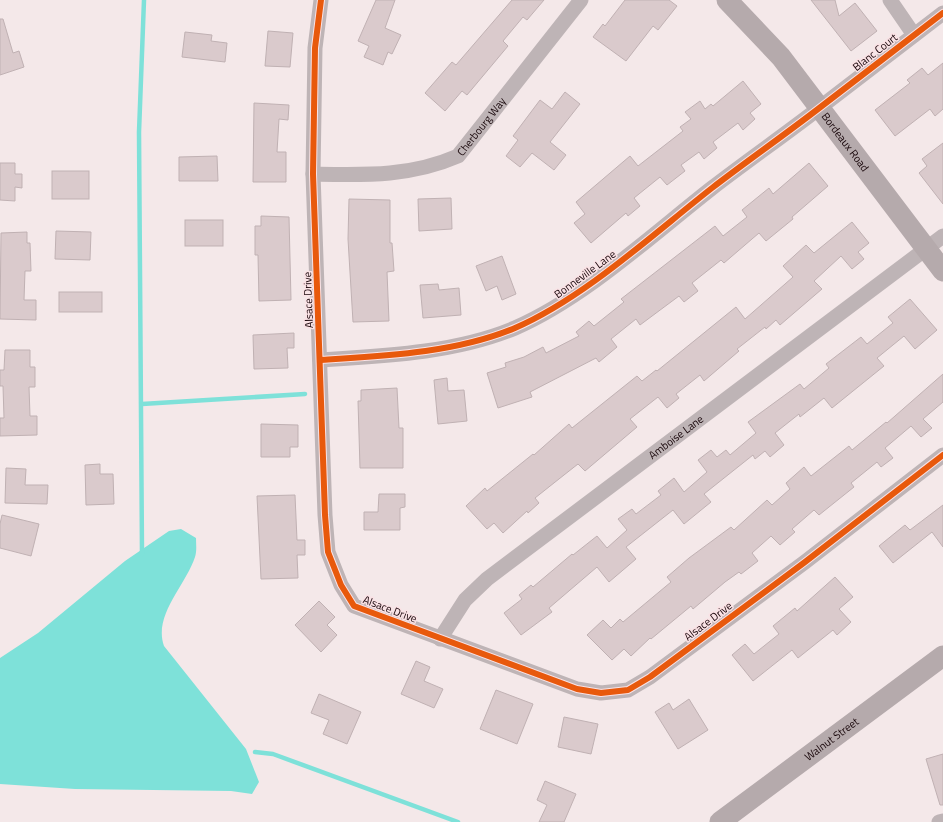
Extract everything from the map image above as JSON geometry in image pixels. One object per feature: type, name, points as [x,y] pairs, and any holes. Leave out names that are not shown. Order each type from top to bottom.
[{"type":"street","name":"Alsace Drive","points":[[320,0],[315,48],[313,174],[325,507],[328,552],[341,584],[354,606],[577,689],[601,693],[628,690],[657,672],[805,562],[943,455]]},
{"type":"street","name":"Cherbourg Way","points":[[313,174],[371,175],[414,171],[437,165],[458,156],[581,0]]},
{"type":"street","name":"Bordeaux Road","points":[[727,0],[781,57],[943,271]]},
{"type":"street","name":"Blanc Court","points":[[890,0],[914,35]]},
{"type":"street","name":"Blanc Court","points":[[819,108],[943,13]]},
{"type":"street","name":"Bonneville Lane","points":[[320,360],[364,357],[460,346],[514,328],[556,307],[607,271],[722,180],[819,108]]},
{"type":"street","name":"Amboise Lane","points":[[440,639],[465,600],[487,579],[943,236]]},
{"type":"street","name":"Walnut Street","points":[[720,822],[943,656]]},
{"type":"street","points":[[939,822],[943,821]]},
{"type":"water","points":[[181,529],[196,538],[196,552],[191,568],[172,600],[163,623],[162,634],[164,646],[246,749],[259,782],[252,794],[231,791],[75,789],[0,784],[0,658],[38,633],[125,561],[169,531]]},
{"type":"building","points":[[376,0],[395,0],[385,28],[401,35],[392,54],[388,52],[383,65],[364,57],[369,46],[358,41]]},
{"type":"building","points":[[512,0],[544,0],[527,20],[523,17],[503,41],[508,46],[467,95],[462,91],[445,111],[425,93],[452,62],[456,65]]},
{"type":"building","points":[[625,0],[669,0],[677,6],[658,30],[653,26],[626,61],[593,37],[603,24],[605,26]]},
{"type":"building","points":[[811,0],[835,0],[839,16],[855,3],[877,31],[851,51]]},
{"type":"building","points":[[0,19],[3,19],[13,53],[19,51],[24,67],[0,75]]},
{"type":"building","points":[[268,31],[293,33],[290,67],[265,66]]},
{"type":"building","points":[[185,32],[212,35],[211,41],[227,43],[225,62],[182,57]]},
{"type":"building","points":[[943,63],[943,109],[935,116],[930,109],[895,136],[875,110],[910,83],[907,80],[922,68],[928,75]]},
{"type":"building","points":[[743,81],[761,104],[750,113],[755,119],[743,130],[738,123],[713,142],[717,148],[704,159],[699,152],[681,165],[685,171],[667,185],[660,177],[634,198],[640,206],[628,216],[626,213],[591,243],[574,223],[585,214],[576,202],[630,156],[638,166],[683,131],[680,127],[691,119],[685,112],[700,101],[705,109],[711,104],[713,106]]},
{"type":"building","points":[[565,92],[580,104],[550,142],[566,155],[554,170],[532,153],[520,167],[506,156],[518,140],[513,136],[540,100],[552,109]]},
{"type":"building","points":[[254,103],[289,105],[288,120],[279,119],[277,152],[286,152],[286,182],[253,182]]},
{"type":"building","points":[[943,143],[943,204],[919,173],[927,166],[922,159]]},
{"type":"building","points":[[217,156],[218,181],[179,181],[179,157]]},
{"type":"building","points":[[0,163],[15,163],[15,174],[22,174],[22,188],[15,187],[15,201],[0,200]]},
{"type":"building","points":[[809,163],[828,186],[792,217],[793,219],[766,241],[759,233],[724,263],[721,260],[692,283],[698,291],[684,302],[679,296],[640,325],[636,319],[611,339],[617,347],[599,362],[596,358],[530,392],[532,397],[498,408],[487,373],[506,367],[505,363],[524,357],[543,347],[546,353],[579,336],[576,332],[589,321],[594,326],[624,302],[621,299],[715,226],[723,236],[747,217],[742,210],[769,188],[773,194]]},
{"type":"building","points":[[52,171],[89,171],[89,199],[52,199]]},
{"type":"building","points":[[451,198],[452,229],[419,231],[418,199]]},
{"type":"building","points":[[349,199],[390,200],[390,243],[392,243],[394,271],[387,272],[389,321],[353,322],[348,239]]},
{"type":"building","points":[[261,216],[289,217],[291,300],[259,301],[258,255],[255,255],[255,226],[261,226]]},
{"type":"building","points":[[185,220],[223,220],[223,246],[185,246]]},
{"type":"building","points":[[852,222],[869,243],[858,252],[864,259],[852,269],[841,256],[814,281],[822,289],[780,325],[776,320],[766,329],[765,327],[737,349],[739,351],[704,381],[700,375],[676,394],[679,398],[667,408],[658,397],[630,419],[637,427],[585,471],[578,464],[564,475],[535,498],[539,503],[528,513],[527,511],[503,533],[494,523],[487,529],[466,506],[485,488],[487,491],[533,454],[534,455],[569,424],[572,428],[637,376],[642,381],[656,370],[657,371],[736,307],[745,319],[793,277],[783,266],[806,245],[814,253]]},
{"type":"building","points":[[56,231],[91,232],[90,260],[55,259]]},
{"type":"building","points":[[27,232],[27,243],[30,243],[31,271],[25,271],[24,300],[36,300],[36,320],[0,319],[1,233]]},
{"type":"building","points":[[502,256],[516,294],[502,300],[497,286],[486,291],[476,266]]},
{"type":"building","points":[[438,284],[439,290],[459,288],[461,315],[423,318],[420,285]]},
{"type":"building","points":[[59,292],[102,292],[102,312],[59,312]]},
{"type":"building","points":[[910,299],[937,330],[915,349],[904,336],[877,358],[884,366],[832,408],[824,398],[800,417],[799,414],[775,433],[784,445],[770,457],[765,451],[755,459],[753,455],[704,494],[711,502],[684,524],[673,510],[626,547],[636,559],[609,582],[597,567],[549,608],[552,612],[521,635],[504,613],[522,599],[519,595],[531,585],[533,587],[572,554],[573,555],[597,536],[607,548],[627,530],[618,519],[632,509],[636,514],[661,495],[658,491],[674,478],[684,492],[707,472],[698,460],[711,450],[717,457],[726,450],[730,455],[756,433],[748,422],[800,384],[804,389],[829,368],[826,364],[861,337],[867,344],[893,323],[888,317]]},
{"type":"building","points":[[294,333],[294,348],[287,348],[288,368],[254,369],[253,335]]},
{"type":"building","points":[[5,350],[30,350],[30,367],[35,367],[35,387],[29,387],[30,416],[37,416],[37,435],[0,436],[0,418],[4,418],[3,386],[0,386],[0,370],[4,370]]},
{"type":"building","points":[[943,374],[943,402],[923,419],[932,428],[921,437],[911,426],[885,448],[893,458],[881,467],[877,462],[851,483],[854,487],[819,515],[814,510],[792,529],[795,532],[780,545],[771,536],[752,553],[758,561],[741,574],[739,572],[725,582],[693,609],[691,606],[651,639],[650,638],[631,656],[624,649],[612,660],[587,635],[603,620],[611,628],[620,619],[623,622],[671,582],[667,577],[689,558],[731,527],[734,530],[767,500],[772,505],[790,489],[786,483],[804,467],[811,476],[849,446],[852,450],[886,422],[887,423]]},
{"type":"building","points":[[447,378],[448,391],[464,390],[467,421],[438,424],[434,380]]},
{"type":"building","points":[[397,388],[399,428],[403,428],[403,468],[360,468],[358,401],[361,401],[361,390]]},
{"type":"building","points":[[261,424],[298,425],[298,447],[290,447],[290,457],[261,457]]},
{"type":"building","points":[[100,464],[100,474],[113,474],[114,504],[86,505],[85,465]]},
{"type":"building","points":[[6,468],[26,469],[25,485],[48,485],[47,504],[5,503]]},
{"type":"building","points":[[379,494],[405,494],[405,507],[400,508],[400,530],[364,530],[364,512],[378,512]]},
{"type":"building","points":[[295,495],[297,540],[305,540],[305,555],[297,555],[298,578],[261,579],[257,496]]},
{"type":"building","points":[[943,505],[943,547],[932,532],[893,563],[879,546],[905,525],[910,530]]},
{"type":"building","points":[[2,515],[39,524],[31,556],[0,548],[0,524]]},
{"type":"building","points":[[835,577],[853,597],[839,609],[851,622],[837,635],[833,630],[798,658],[792,650],[753,681],[732,655],[745,644],[754,654],[779,634],[773,626],[795,608],[797,611]]},
{"type":"building","points":[[319,601],[335,617],[327,625],[337,635],[321,652],[295,625]]},
{"type":"building","points":[[416,661],[430,667],[424,681],[443,689],[434,708],[401,694]]},
{"type":"building","points":[[496,690],[533,704],[517,744],[480,729]]},
{"type":"building","points":[[319,694],[361,712],[347,744],[323,734],[329,720],[311,713]]},
{"type":"building","points":[[689,699],[708,730],[678,749],[655,712],[669,703],[673,710]]},
{"type":"building","points":[[564,717],[598,724],[591,754],[558,747]]},
{"type":"building","points":[[943,754],[943,805],[940,805],[926,759]]},
{"type":"building","points":[[545,781],[576,794],[564,822],[539,822],[547,805],[537,800]]},
{"type":"waterway","points":[[142,554],[139,132],[144,0]]},
{"type":"waterway","points":[[142,404],[305,394]]},
{"type":"waterway","points":[[255,752],[273,754],[458,822]]},
{"type":"cycle path","points":[[321,0],[315,48],[313,174],[325,515],[328,552],[341,585],[354,606],[577,689],[601,693],[628,690],[650,677],[805,562],[943,455]]},
{"type":"cycle path","points":[[320,360],[394,355],[469,343],[515,328],[541,315],[592,283],[712,188],[943,13]]}]
